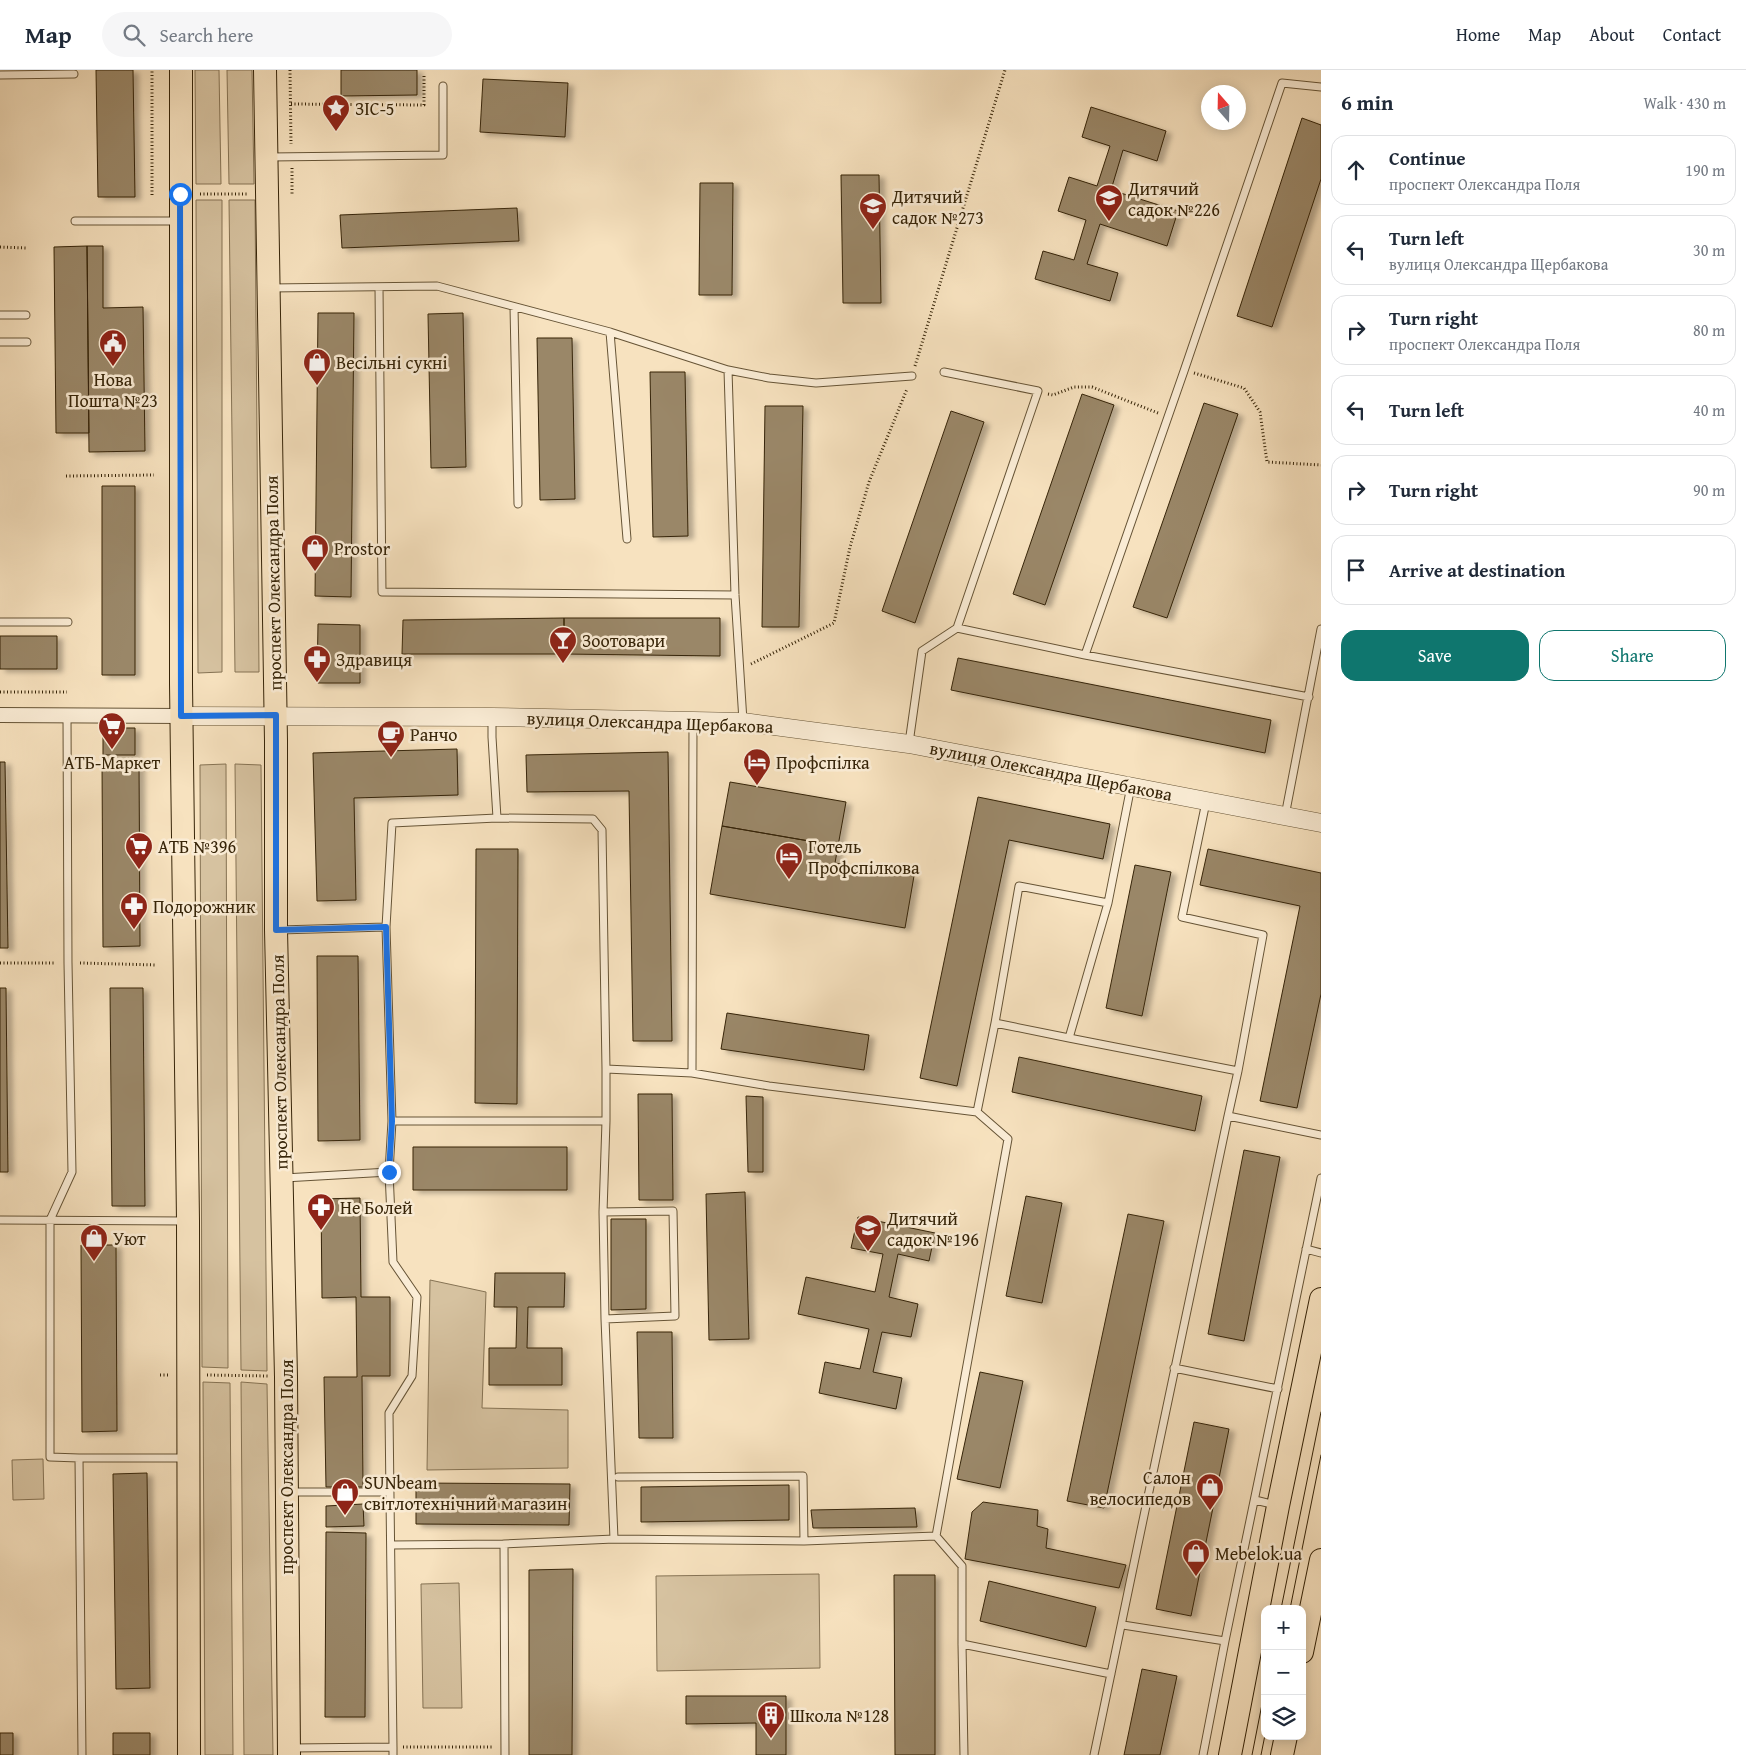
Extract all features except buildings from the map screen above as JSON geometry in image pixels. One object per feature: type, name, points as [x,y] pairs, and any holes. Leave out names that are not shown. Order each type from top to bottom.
[{"type":"main road","points":[[181,70],[181,716],[188,1221],[188,1755]]},
{"type":"main road","name":"проспект Олександра Поля","points":[[265,70],[267,288],[276,715],[276,930],[286,1376],[289,1751]]},
{"type":"main road","points":[[1230,1755],[1239,1700],[1321,1299]]},
{"type":"main road","points":[[1302,1650],[1321,1560]]},
{"type":"main road","points":[[1282,1755],[1285,1740]]},
{"type":"street","name":"вулиця Олександра Щербакова","points":[[0,715],[492,717],[743,722],[909,744],[1207,800],[1321,824]]},
{"type":"lane","points":[[0,75],[74,74]]},
{"type":"lane","points":[[1085,655],[1282,83],[1321,87]]},
{"type":"lane","points":[[266,157],[443,155],[443,86]]},
{"type":"lane","points":[[75,221],[180,221]]},
{"type":"lane","points":[[267,288],[437,286],[610,332],[728,370],[769,378],[816,383],[912,376]]},
{"type":"lane","points":[[379,287],[382,592],[735,595]]},
{"type":"lane","points":[[514,307],[518,504]]},
{"type":"lane","points":[[0,315],[26,315]]},
{"type":"lane","points":[[610,332],[627,539]]},
{"type":"lane","points":[[0,342],[27,342]]},
{"type":"lane","points":[[728,370],[735,595],[743,722]]},
{"type":"lane","points":[[909,744],[922,651],[957,628],[1038,391],[944,372]]},
{"type":"lane","points":[[0,622],[68,622]]},
{"type":"lane","points":[[957,628],[1085,655],[1309,697]]},
{"type":"lane","points":[[1285,816],[1321,629]]},
{"type":"lane","points":[[67,715],[68,963],[72,1172],[50,1220],[50,1457],[187,1458]]},
{"type":"lane","points":[[492,717],[497,818]]},
{"type":"lane","points":[[692,1073],[693,720]]},
{"type":"lane","points":[[1070,1038],[1108,903],[1131,786]]},
{"type":"lane","points":[[1094,1755],[1123,1625],[1174,1368],[1238,1071],[1263,935],[1182,917],[1207,800]]},
{"type":"lane","points":[[393,1755],[388,1413],[412,1376],[417,1297],[393,1262],[389,1172],[392,1121],[386,927],[392,823],[497,818],[594,819],[602,830],[606,1069],[603,1212],[605,1319],[614,1539]]},
{"type":"lane","points":[[977,1112],[1019,886],[1108,903]]},
{"type":"lane","points":[[276,930],[386,927]]},
{"type":"lane","points":[[995,1023],[1238,1071]]},
{"type":"lane","points":[[606,1069],[692,1073],[769,1086],[977,1112],[1008,1139],[936,1536]]},
{"type":"lane","points":[[1228,1116],[1321,1135]]},
{"type":"lane","points":[[392,1121],[606,1121]]},
{"type":"lane","points":[[281,1178],[389,1172]]},
{"type":"lane","points":[[1203,1755],[1321,1178]]},
{"type":"lane","points":[[603,1212],[673,1211],[675,1316],[605,1319]]},
{"type":"lane","points":[[0,1220],[188,1221]]},
{"type":"lane","points":[[1306,1249],[1321,1252]]},
{"type":"lane","points":[[1174,1368],[1278,1389]]},
{"type":"lane","points":[[79,1458],[82,1755]]},
{"type":"lane","points":[[618,1477],[803,1476],[804,1541]]},
{"type":"lane","points":[[286,1492],[390,1492]]},
{"type":"lane","points":[[1255,1500],[1278,1506]]},
{"type":"lane","points":[[391,1545],[504,1544],[614,1539],[804,1541],[936,1536]]},
{"type":"lane","points":[[936,1536],[962,1566],[964,1755]]},
{"type":"lane","points":[[504,1544],[505,1755]]},
{"type":"lane","points":[[1123,1625],[1225,1641]]},
{"type":"lane","points":[[962,1644],[1111,1674]]},
{"type":"lane","points":[[289,1751],[393,1747]]},
{"type":"path","points":[[152,70],[152,194]]},
{"type":"path","points":[[290,70],[292,194]]},
{"type":"path","points":[[740,670],[834,623],[850,547],[869,482],[912,376],[1005,70]]},
{"type":"path","points":[[290,104],[424,105],[424,76]]},
{"type":"path","points":[[193,194],[254,194]]},
{"type":"path","points":[[0,247],[27,248]]},
{"type":"path","points":[[1184,370],[1244,388],[1260,412],[1266,462],[1321,465]]},
{"type":"path","points":[[1038,391],[1053,395],[1074,388],[1092,387],[1168,417]]},
{"type":"path","points":[[66,476],[154,475]]},
{"type":"path","points":[[0,692],[67,692]]},
{"type":"path","points":[[0,964],[156,965]]},
{"type":"path","points":[[160,1375],[168,1375]]},
{"type":"path","points":[[202,1375],[268,1376]]},
{"type":"path","points":[[393,1747],[505,1747]]},
{"type":"shaded area","points":[[195,70],[219,70],[221,184],[196,184]]},
{"type":"shaded area","points":[[227,70],[252,70],[254,184],[229,184]]},
{"type":"shaded area","points":[[196,200],[222,200],[222,672],[198,673]]},
{"type":"shaded area","points":[[229,200],[255,200],[259,672],[235,672]]},
{"type":"shaded area","points":[[226,764],[228,1368],[202,1367],[200,765]]},
{"type":"shaded area","points":[[235,764],[261,765],[267,1371],[241,1370]]},
{"type":"shaded area","points":[[430,1280],[486,1292],[482,1408],[568,1410],[568,1468],[427,1470]]},
{"type":"shaded area","points":[[203,1382],[230,1383],[233,1755],[205,1755]]},
{"type":"shaded area","points":[[241,1382],[267,1384],[273,1755],[244,1755]]},
{"type":"shaded area","points":[[43,1459],[44,1499],[13,1500],[12,1460]]},
{"type":"shaded area","points":[[819,1574],[820,1668],[657,1671],[656,1576]]},
{"type":"shaded area","points":[[459,1583],[462,1708],[423,1708],[421,1584]]},
{"type":"tram line","points":[[1282,1605],[1321,1412]]},
{"type":"tram line","points":[[1291,1605],[1321,1455]]},
{"type":"tram line","points":[[1252,1755],[1264,1695]]},
{"type":"tram line","points":[[1261,1755],[1264,1740]]},
{"type":"place","name":"ЗІС-5","points":[[336,132]]},
{"type":"place","name":"Дитячий садок №226","points":[[1109,222]]},
{"type":"place","name":"Дитячий садок №273","points":[[873,230]]},
{"type":"place","name":"Нова Пошта №23","points":[[113,367]]},
{"type":"place","name":"Весільні сукні","points":[[317,386]]},
{"type":"place","name":"Prostor","points":[[315,572]]},
{"type":"place","name":"Зоотовари","points":[[563,664]]},
{"type":"place","name":"Здравиця","points":[[317,683]]},
{"type":"place","name":"АТБ-Маркет","points":[[112,750]]},
{"type":"place","name":"Ранчо","points":[[391,758]]},
{"type":"place","name":"Профспілка","points":[[757,786]]},
{"type":"place","name":"АТБ №396","points":[[139,870]]},
{"type":"place","name":"Готель Профспілкова","points":[[789,880]]},
{"type":"place","name":"Подорожник","points":[[134,930]]},
{"type":"place","name":"Не Болей","points":[[321,1231]]},
{"type":"place","name":"Дитячий садок №196","points":[[868,1252]]},
{"type":"place","name":"Уют","points":[[94,1262]]},
{"type":"place","name":"Салон велосипедов","points":[[1210,1511]]},
{"type":"place","name":"SUNbeam світлотехнічний магазин","points":[[345,1516]]},
{"type":"place","name":"Mebelok.ua","points":[[1196,1577]]},
{"type":"place","name":"Школа №128","points":[[771,1739]]},
{"type":"route","points":[[180,194],[181,716],[276,715],[276,930],[386,927],[392,1121],[389,1172]]}]
